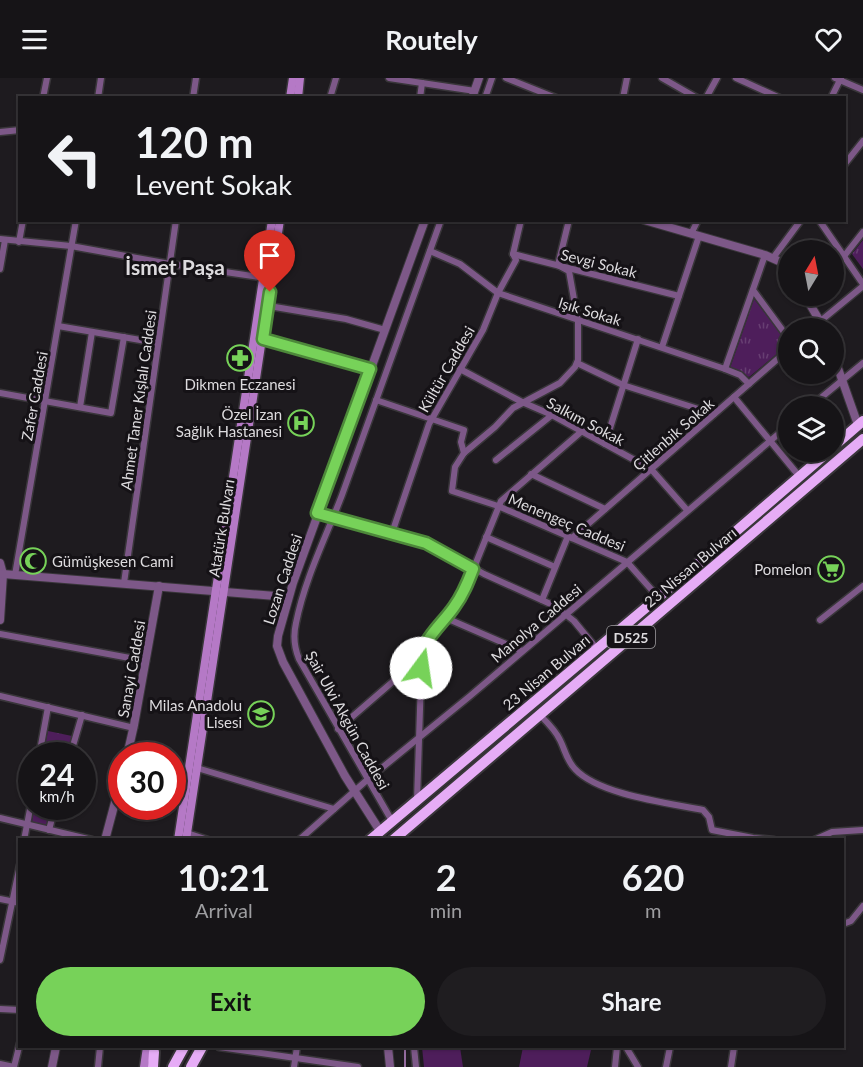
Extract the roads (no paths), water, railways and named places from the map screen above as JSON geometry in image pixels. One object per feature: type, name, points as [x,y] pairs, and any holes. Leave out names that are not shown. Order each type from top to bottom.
[{"type":"highway","points":[[844,437],[861,423]]},
{"type":"highway","name":"23 Nissan Bulvarı","points":[[398,838],[863,440]]},
{"type":"highway","name":"23 Nisan Bulvarı","points":[[392,821],[816,462]]},
{"type":"highway","name":"D525","points":[[372,838],[392,821]]},
{"type":"highway","points":[[173,1067],[183,1048]]},
{"type":"highway","points":[[191,1067],[201,1048]]},
{"type":"highway","points":[[152,1049],[153,1067]]},
{"type":"main road","points":[[290,96],[293,78]]},
{"type":"main road","points":[[298,96],[300,78]]},
{"type":"main road","name":"Atatürk Bulvarı","points":[[186,836],[267,278],[272,222]]},
{"type":"main road","name":"Atatürk Bulvarı","points":[[267,278],[280,222]]},
{"type":"main road","name":"Atatürk Bulvarı","points":[[186,787],[263,339],[263,305]]},
{"type":"main road","name":"Atatürk Bulvarı","points":[[178,838],[181,820]]},
{"type":"main road","points":[[144,1067],[152,1049]]},
{"type":"street","points":[[43,96],[47,78]]},
{"type":"street","points":[[98,96],[101,78]]},
{"type":"street","points":[[193,96],[196,78]]},
{"type":"street","points":[[331,96],[336,78]]},
{"type":"street","points":[[389,78],[474,94],[479,78]]},
{"type":"street","points":[[486,96],[492,78]]},
{"type":"street","points":[[506,78],[551,96]]},
{"type":"street","points":[[623,96],[627,78]]},
{"type":"street","points":[[662,78],[694,96]]},
{"type":"street","points":[[707,96],[717,78]]},
{"type":"street","points":[[736,78],[754,86],[764,94]]},
{"type":"street","points":[[754,86],[758,78]]},
{"type":"street","points":[[832,96],[838,79],[863,90]]},
{"type":"street","points":[[420,96],[422,83]]},
{"type":"street","points":[[0,132],[18,130]]},
{"type":"street","points":[[846,162],[863,141]]},
{"type":"street","points":[[19,242],[23,222]]},
{"type":"street","name":"Zafer Caddesi","points":[[15,575],[76,222]]},
{"type":"street","name":"Ahmet Taner Kışlalı Caddesi","points":[[124,584],[176,222]]},
{"type":"street","name":"Lozan Caddesi","points":[[380,831],[354,791],[278,651],[278,636],[288,597],[317,513],[424,222]]},
{"type":"street","name":"Şair Ulvi Akgün Caddesi","points":[[392,821],[299,659],[294,640],[296,619],[306,586],[440,222]]},
{"type":"street","name":"Kültür Caddesi","points":[[392,533],[432,418],[483,330],[498,293],[516,260],[513,254],[521,222]]},
{"type":"street","points":[[376,400],[464,430],[461,442],[464,453],[522,402],[560,383],[572,372],[577,363],[577,319],[569,271],[558,265],[569,222]]},
{"type":"street","points":[[651,222],[765,255],[778,262]]},
{"type":"street","points":[[662,347],[679,296],[698,222]]},
{"type":"street","points":[[773,258],[800,222]]},
{"type":"street","points":[[820,222],[845,255],[863,285],[829,318]]},
{"type":"street","points":[[845,255],[863,232]]},
{"type":"street","points":[[0,269],[3,239],[71,246],[170,264],[267,278]]},
{"type":"street","name":"Işık Sokak","points":[[430,251],[460,264],[498,293],[566,318],[577,319],[725,369],[740,375],[749,384]]},
{"type":"street","name":"Sevgi Sokak","points":[[513,254],[679,296]]},
{"type":"street","points":[[725,369],[765,255]]},
{"type":"street","points":[[753,290],[778,324]]},
{"type":"street","points":[[263,305],[326,315],[385,330]]},
{"type":"street","points":[[58,326],[159,343]]},
{"type":"street","points":[[80,407],[92,332]]},
{"type":"street","points":[[0,402],[1,393],[111,413],[123,338]]},
{"type":"street","points":[[263,339],[370,369]]},
{"type":"street","points":[[605,444],[638,339]]},
{"type":"street","name":"Çitlenbik Sokak","points":[[570,537],[778,359]]},
{"type":"street","points":[[577,363],[623,385],[714,414]]},
{"type":"street","points":[[844,379],[863,363]]},
{"type":"street","name":"Salkım Sokak","points":[[460,369],[552,415],[651,469],[687,510]]},
{"type":"street","points":[[823,396],[838,384]]},
{"type":"street","points":[[843,384],[861,423]]},
{"type":"street","points":[[734,397],[799,476]]},
{"type":"street","points":[[496,460],[552,415]]},
{"type":"street","points":[[338,729],[419,659],[428,640],[463,593],[498,506],[506,495],[582,431]]},
{"type":"street","name":"Manolya Caddesi","points":[[301,838],[778,434]]},
{"type":"street","name":"Menengeç Caddesi","points":[[464,453],[455,467],[452,491],[498,506],[627,562],[658,597]]},
{"type":"street","points":[[531,474],[605,509]]},
{"type":"street","points":[[317,513],[392,533],[437,548],[473,569],[542,600],[566,614],[597,649]]},
{"type":"street","points":[[486,537],[555,567]]},
{"type":"street","points":[[542,600],[570,537]]},
{"type":"street","points":[[0,563],[3,574],[0,620]]},
{"type":"street","points":[[3,574],[288,597]]},
{"type":"street","name":"Sanayi Caddesi","points":[[130,742],[159,586]]},
{"type":"street","points":[[820,620],[863,586]]},
{"type":"street","points":[[446,618],[522,651]]},
{"type":"street","points":[[0,634],[146,661]]},
{"type":"street","points":[[417,800],[421,678],[419,659]]},
{"type":"street","points":[[0,696],[134,728]]},
{"type":"street","points":[[42,742],[48,707]]},
{"type":"street","points":[[74,742],[81,715]]},
{"type":"street","points":[[540,715],[560,739],[564,752],[574,768],[588,780],[608,788],[703,810],[709,817],[712,830],[753,838]]},
{"type":"street","points":[[197,768],[334,809]]},
{"type":"street","points":[[0,818],[83,838]]},
{"type":"street","points":[[24,838],[28,820]]},
{"type":"street","points":[[48,830],[51,820]]},
{"type":"street","points":[[106,838],[111,820]]},
{"type":"street","points":[[818,838],[832,832],[863,830]]},
{"type":"street","points":[[0,960],[16,902],[18,884]]},
{"type":"street","points":[[0,899],[16,902]]},
{"type":"street","points":[[844,924],[851,921],[863,906]]},
{"type":"street","points":[[0,1009],[18,1010]]},
{"type":"street","points":[[0,1064],[14,1067],[19,1048]]},
{"type":"street","points":[[52,1067],[56,1048]]},
{"type":"street","points":[[98,1067],[100,1048]]},
{"type":"street","points":[[226,1048],[358,1067]]},
{"type":"street","points":[[294,1067],[297,1048]]},
{"type":"street","points":[[388,1048],[390,1067]]},
{"type":"street","points":[[414,1048],[416,1067]]},
{"type":"street","points":[[615,1067],[618,1048]]},
{"type":"street","points":[[627,1048],[638,1067]]},
{"type":"street","points":[[666,1067],[670,1048]]},
{"type":"street","points":[[731,1067],[734,1048]]},
{"type":"waterway","points":[[405,1048],[405,1067]]},
{"type":"place","name":"Dikmen Eczanesi","points":[[240,358]]},
{"type":"place","name":"Özel İzan Sağlık Hastanesi","points":[[301,423]]},
{"type":"place","name":"Gümüşkesen Cami","points":[[33,561]]},
{"type":"place","name":"Pomelon","points":[[831,569]]},
{"type":"place","name":"Milas Anadolu Lisesi","points":[[261,714]]},
{"type":"district","name":"İsmet Paşa","points":[[175,266]]}]
